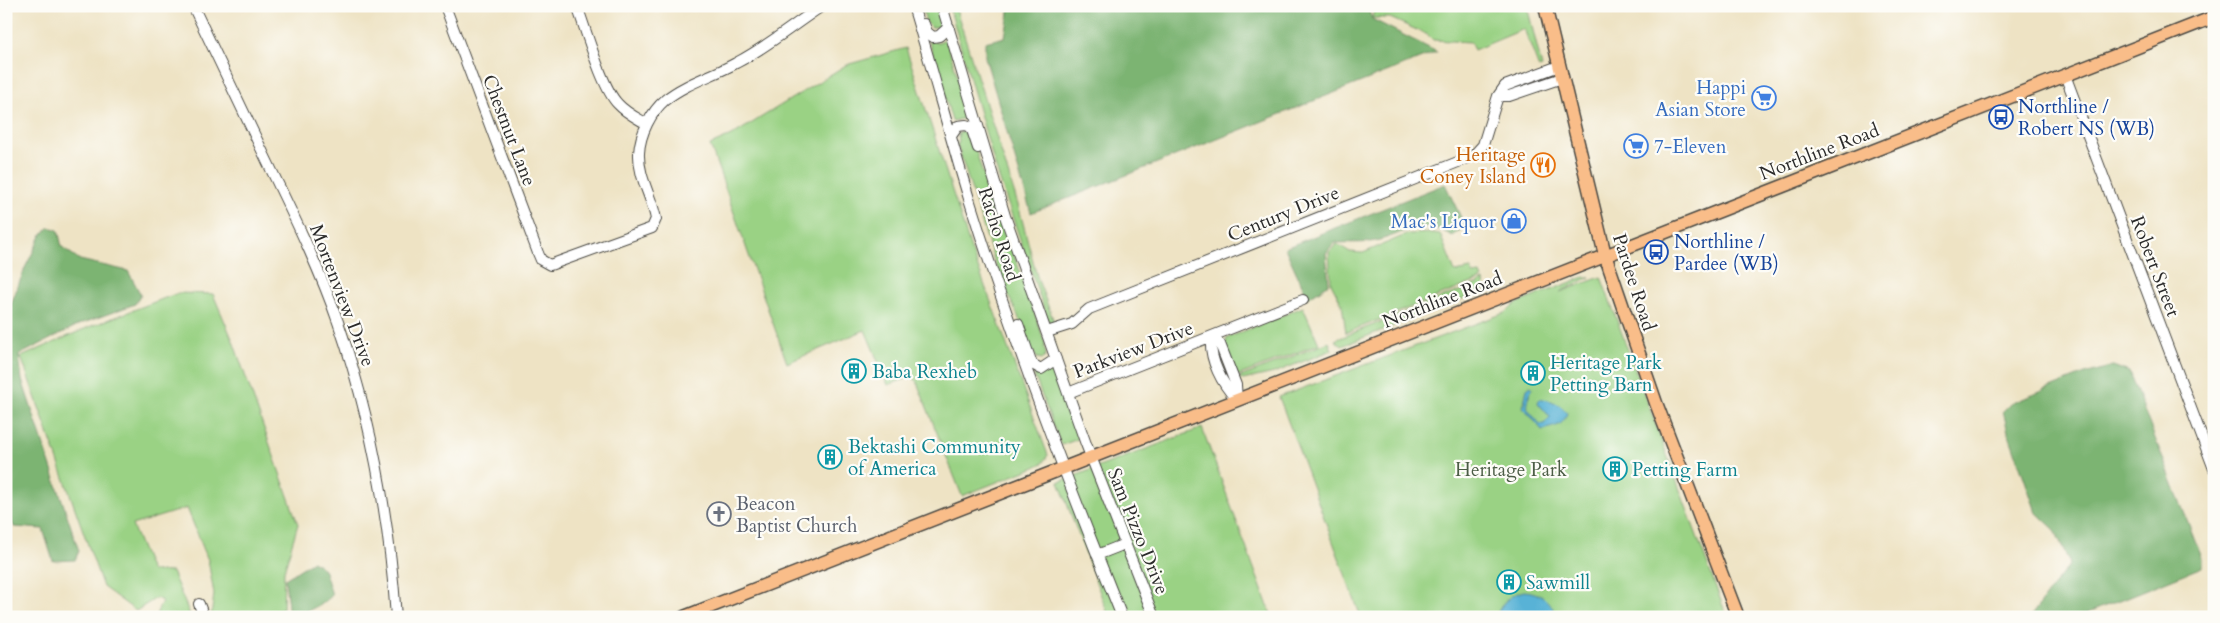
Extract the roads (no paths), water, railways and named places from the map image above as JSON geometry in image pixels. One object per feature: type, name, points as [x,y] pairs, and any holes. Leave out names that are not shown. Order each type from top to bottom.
[{"type":"main road","name":"Pardee Road","points":[[1545,6],[1604,255],[1642,363],[1738,617]]},
{"type":"main road","name":"Northline Road","points":[[684,617],[2214,17]]},
{"type":"street","name":"Mortenview Drive","points":[[193,6],[298,224],[337,320],[361,398],[379,478],[391,560],[396,617]]},
{"type":"street","name":"Chestnut Lane","points":[[445,6],[538,253],[545,264],[556,264],[649,230],[654,226],[655,214],[640,170],[639,154],[647,124]]},
{"type":"street","points":[[577,6],[607,86],[615,101],[625,112],[647,124],[665,100],[682,89],[718,73],[756,52],[822,6]]},
{"type":"street","name":"Racho Road","points":[[913,6],[995,276],[1063,468]]},
{"type":"street","points":[[919,6],[929,35],[939,36],[949,27]]},
{"type":"street","name":"Racho Road","points":[[942,6],[1002,204],[1091,457]]},
{"type":"street","name":"Century Drive","points":[[1047,332],[1072,324],[1090,309],[1474,156],[1483,145],[1498,96],[1509,96],[1560,72]]},
{"type":"street","name":"Robert Street","points":[[2065,75],[2214,470]]},
{"type":"street","points":[[951,136],[958,126],[966,125],[971,127],[984,170],[1002,204]]},
{"type":"street","points":[[995,276],[1016,320],[1032,364],[1041,369],[1056,359]]},
{"type":"street","name":"Parkview Drive","points":[[1068,393],[1303,300]]},
{"type":"street","name":"Parkview Drive","points":[[1210,337],[1220,344],[1236,385],[1237,400]]},
{"type":"street","name":"Sam Pizzo Drive","points":[[1091,457],[1154,617]]},
{"type":"street","points":[[1063,468],[1122,617]]},
{"type":"street","points":[[1097,555],[1125,544]]},
{"type":"street","points":[[199,604],[204,617]]},
{"type":"water","points":[[1531,386],[1533,388],[1527,404],[1529,411],[1540,424],[1544,424],[1550,417],[1538,403],[1539,399],[1551,401],[1562,407],[1567,413],[1561,423],[1555,427],[1542,430],[1523,407],[1527,389]]},
{"type":"water","points":[[1524,591],[1536,593],[1545,599],[1558,617],[1496,617],[1507,600],[1514,594]]},
{"type":"place","name":"Happi Asian Store","points":[[1764,98]]},
{"type":"place","name":"Northline / Robert NS (WB)","points":[[2001,117]]},
{"type":"place","name":"7-Eleven","points":[[1636,146]]},
{"type":"place","name":"Heritage Coney Island","points":[[1543,165]]},
{"type":"place","name":"Mac's Liquor","points":[[1514,221]]},
{"type":"place","name":"Northline / Pardee (WB)","points":[[1656,252]]},
{"type":"place","name":"Baba Rexheb","points":[[854,371]]},
{"type":"place","name":"Heritage Park Petting Barn","points":[[1533,373]]},
{"type":"place","name":"Bektashi Community of America","points":[[830,457]]},
{"type":"place","name":"Petting Farm","points":[[1615,469]]},
{"type":"place","name":"Beacon Baptist Church","points":[[719,514]]},
{"type":"place","name":"Sawmill","points":[[1509,582]]},
{"type":"park label","name":"Heritage Park","points":[[1511,469]]}]
